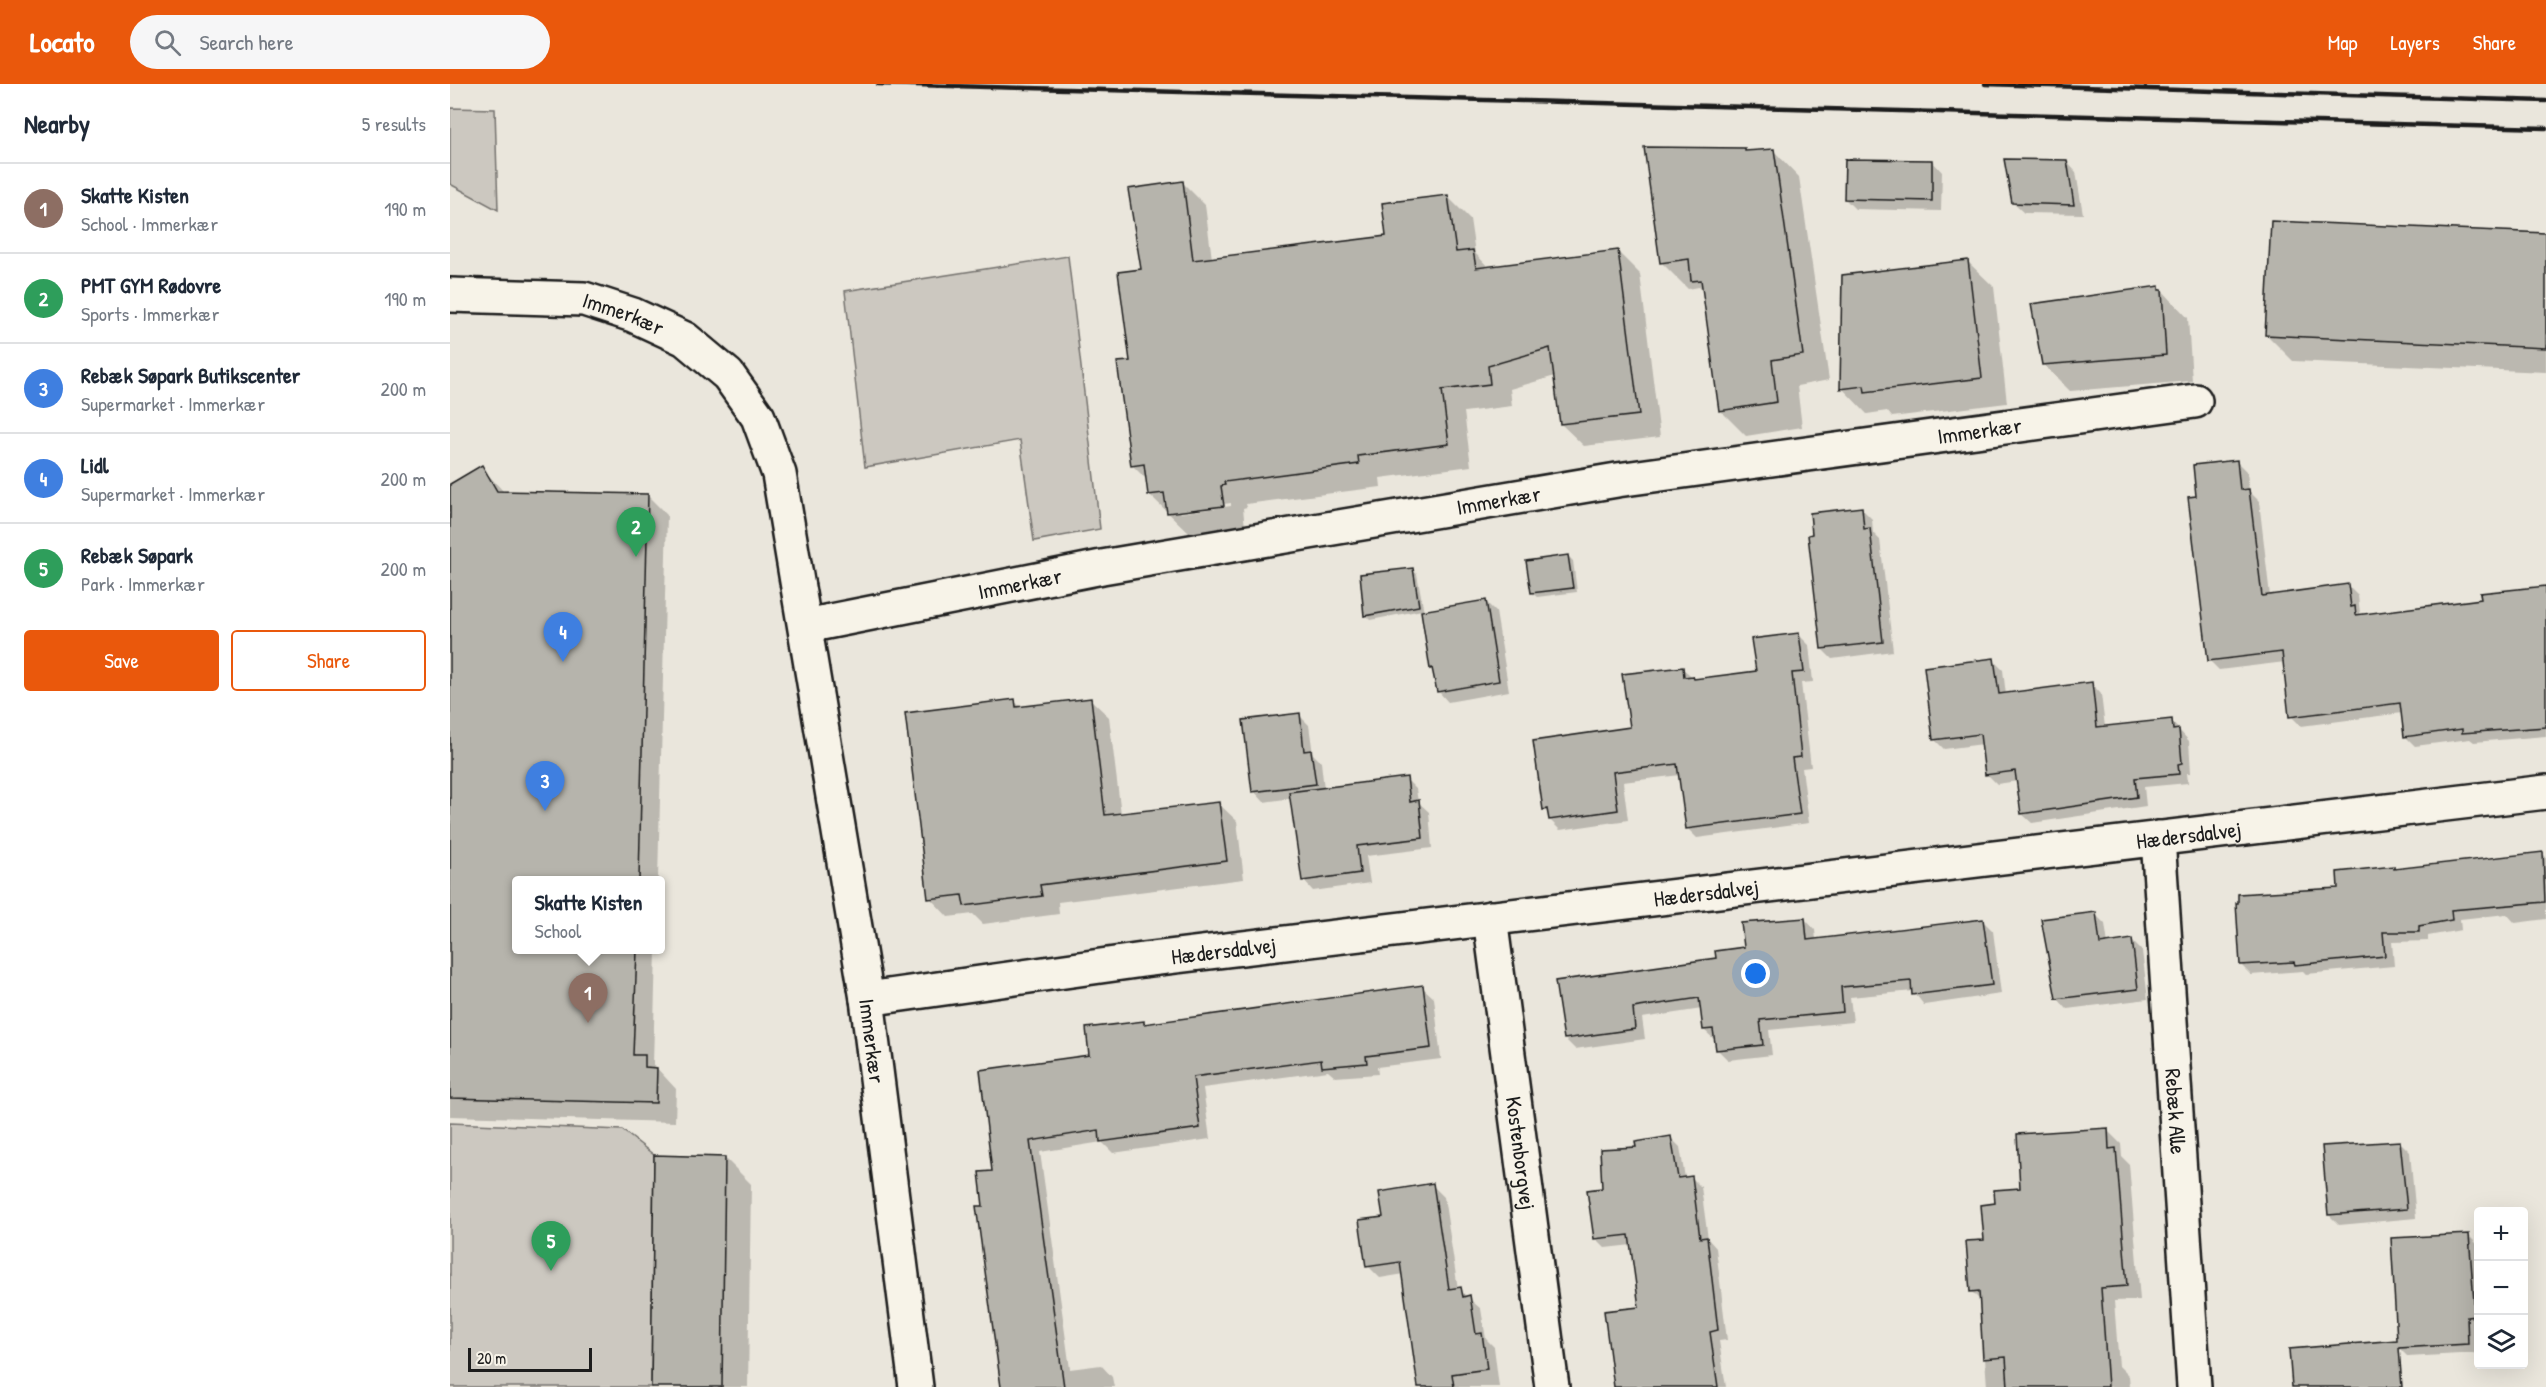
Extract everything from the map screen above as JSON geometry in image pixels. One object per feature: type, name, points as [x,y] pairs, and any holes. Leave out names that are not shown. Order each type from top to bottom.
[{"type":"street","name":"Immerkær","points":[[450,295],[584,299],[633,315],[685,339],[728,375],[758,417],[779,474],[867,999],[916,1387]]},
{"type":"street","name":"Immerkær","points":[[806,626],[1102,567],[1617,480],[2195,401]]},
{"type":"street","name":"Hædersdalvej","points":[[867,999],[1143,960],[2546,792]]},
{"type":"street","name":"Rebæk Alle","points":[[2158,838],[2194,1387]]},
{"type":"street","name":"Kostenborgvej","points":[[1490,918],[1552,1387]]},
{"type":"shaded area","points":[[450,108],[495,109],[498,210],[450,184]]},
{"type":"shaded area","points":[[1068,256],[1100,529],[1034,541],[1020,440],[865,467],[845,291]]},
{"type":"shaded area","points":[[450,1123],[622,1130],[654,1155],[651,1387],[450,1387]]},
{"type":"building","points":[[1644,147],[1745,148],[1745,151],[1774,149],[1803,355],[1772,360],[1777,402],[1719,411],[1701,280],[1691,281],[1689,259],[1660,263]]},
{"type":"building","points":[[1845,159],[1932,160],[1932,201],[1844,199]]},
{"type":"building","points":[[2004,159],[2067,160],[2074,205],[2012,203]]},
{"type":"building","points":[[1183,181],[1193,260],[1386,236],[1382,203],[1448,195],[1456,252],[1473,250],[1476,268],[1618,250],[1639,415],[1560,424],[1550,348],[1488,366],[1490,384],[1442,390],[1449,444],[1358,456],[1359,464],[1224,482],[1225,485],[1221,486],[1224,506],[1167,513],[1164,493],[1148,495],[1144,464],[1131,466],[1117,362],[1130,361],[1118,272],[1141,269],[1128,189]]},
{"type":"building","points":[[2271,221],[2546,233],[2546,348],[2265,335]]},
{"type":"building","points":[[1968,260],[1982,378],[1865,392],[1864,386],[1840,389],[1842,275]]},
{"type":"building","points":[[2159,286],[2159,290],[2162,290],[2166,355],[2042,365],[2031,304]]},
{"type":"building","points":[[2237,460],[2240,490],[2249,489],[2262,596],[2348,584],[2351,607],[2355,606],[2356,615],[2481,599],[2480,593],[2546,586],[2546,727],[2462,733],[2462,729],[2404,737],[2400,703],[2289,717],[2282,652],[2208,661],[2188,497],[2196,496],[2193,465]]},
{"type":"building","points":[[482,465],[497,491],[648,494],[639,876],[512,876],[512,954],[637,954],[633,1055],[645,1055],[645,1067],[657,1068],[656,1103],[450,1098],[450,484]]},
{"type":"building","points":[[1862,507],[1864,529],[1870,528],[1883,642],[1821,649],[1808,535],[1812,534],[1810,513]]},
{"type":"building","points":[[1568,555],[1573,588],[1531,593],[1526,561]]},
{"type":"building","points":[[1413,568],[1419,606],[1364,616],[1360,574]]},
{"type":"building","points":[[1486,600],[1499,681],[1437,692],[1432,668],[1430,669],[1421,611]]},
{"type":"building","points":[[1799,633],[1804,672],[1792,673],[1801,757],[1792,758],[1800,814],[1686,829],[1677,764],[1613,772],[1618,810],[1549,820],[1547,809],[1543,810],[1533,741],[1630,727],[1622,674],[1683,667],[1684,677],[1693,676],[1694,679],[1756,671],[1751,639]]},
{"type":"building","points":[[1994,658],[1999,694],[2092,682],[2097,727],[2172,719],[2173,730],[2179,729],[2182,763],[2178,764],[2179,774],[2135,778],[2137,797],[2021,814],[2015,771],[1985,775],[1980,734],[1933,740],[1924,667]]},
{"type":"building","points":[[1091,698],[1105,815],[1219,802],[1227,861],[1040,885],[1042,896],[964,906],[962,895],[928,899],[905,713],[1015,699],[1016,707]]},
{"type":"building","points":[[1300,713],[1304,751],[1311,750],[1316,784],[1252,792],[1243,720]]},
{"type":"building","points":[[1407,777],[1410,802],[1419,800],[1423,838],[1357,846],[1360,873],[1302,881],[1289,792]]},
{"type":"building","points":[[2543,852],[2545,902],[2451,910],[2452,920],[2419,926],[2419,932],[2383,932],[2385,956],[2295,965],[2294,962],[2240,965],[2236,903],[2238,903],[2238,894],[2338,888],[2337,872],[2394,866],[2394,869]]},
{"type":"building","points":[[2096,912],[2100,944],[2132,939],[2138,989],[2056,999],[2041,919]]},
{"type":"building","points":[[1805,918],[1807,940],[1983,919],[1992,985],[1912,995],[1911,981],[1841,987],[1843,1012],[1760,1020],[1763,1045],[1716,1050],[1713,1029],[1703,1030],[1699,998],[1633,1008],[1635,1029],[1564,1039],[1555,981],[1716,958],[1715,951],[1744,947],[1741,923]]},
{"type":"building","points":[[1423,985],[1431,1048],[1366,1056],[1367,1063],[1322,1067],[1321,1060],[1193,1077],[1200,1128],[1100,1142],[1099,1130],[1030,1141],[1064,1387],[1001,1387],[976,1206],[983,1206],[979,1172],[992,1171],[980,1070],[1089,1055],[1086,1028],[1144,1021],[1144,1024]]},
{"type":"building","points":[[2108,1128],[2109,1149],[2116,1148],[2127,1286],[2101,1288],[2108,1387],[2008,1387],[2006,1357],[1983,1359],[1979,1291],[1970,1292],[1966,1241],[1984,1240],[1981,1205],[1995,1203],[1994,1190],[2020,1188],[2017,1134]]},
{"type":"building","points":[[1671,1136],[1678,1178],[1692,1176],[1700,1238],[1707,1237],[1718,1330],[1710,1332],[1718,1387],[1614,1387],[1604,1311],[1639,1307],[1629,1235],[1594,1239],[1587,1190],[1602,1188],[1600,1149],[1636,1147],[1635,1142]]},
{"type":"building","points":[[2400,1141],[2407,1209],[2328,1215],[2322,1146]]},
{"type":"building","points":[[654,1155],[725,1157],[722,1387],[651,1387]]},
{"type":"building","points":[[1433,1183],[1449,1289],[1461,1287],[1463,1297],[1470,1295],[1476,1334],[1482,1333],[1487,1369],[1452,1374],[1454,1387],[1418,1387],[1400,1262],[1366,1267],[1359,1220],[1383,1217],[1379,1192]]},
{"type":"building","points":[[2469,1234],[2474,1316],[2467,1317],[2468,1344],[2399,1348],[2402,1387],[2292,1387],[2289,1349],[2397,1340],[2391,1238]]},
{"type":"railway","points":[[878,84],[2546,128]]},
{"type":"railway","points":[[1985,84],[2546,101]]},
{"type":"place","name":"PMT GYM Rødovre","points":[[636,557]]},
{"type":"place","name":"Lidl","points":[[563,662]]},
{"type":"place","name":"Rebæk Søpark Butikscenter","points":[[545,811]]},
{"type":"place","name":"Skatte Kisten","points":[[588,1023]]},
{"type":"place","name":"Rebæk Søpark","points":[[551,1271]]}]
